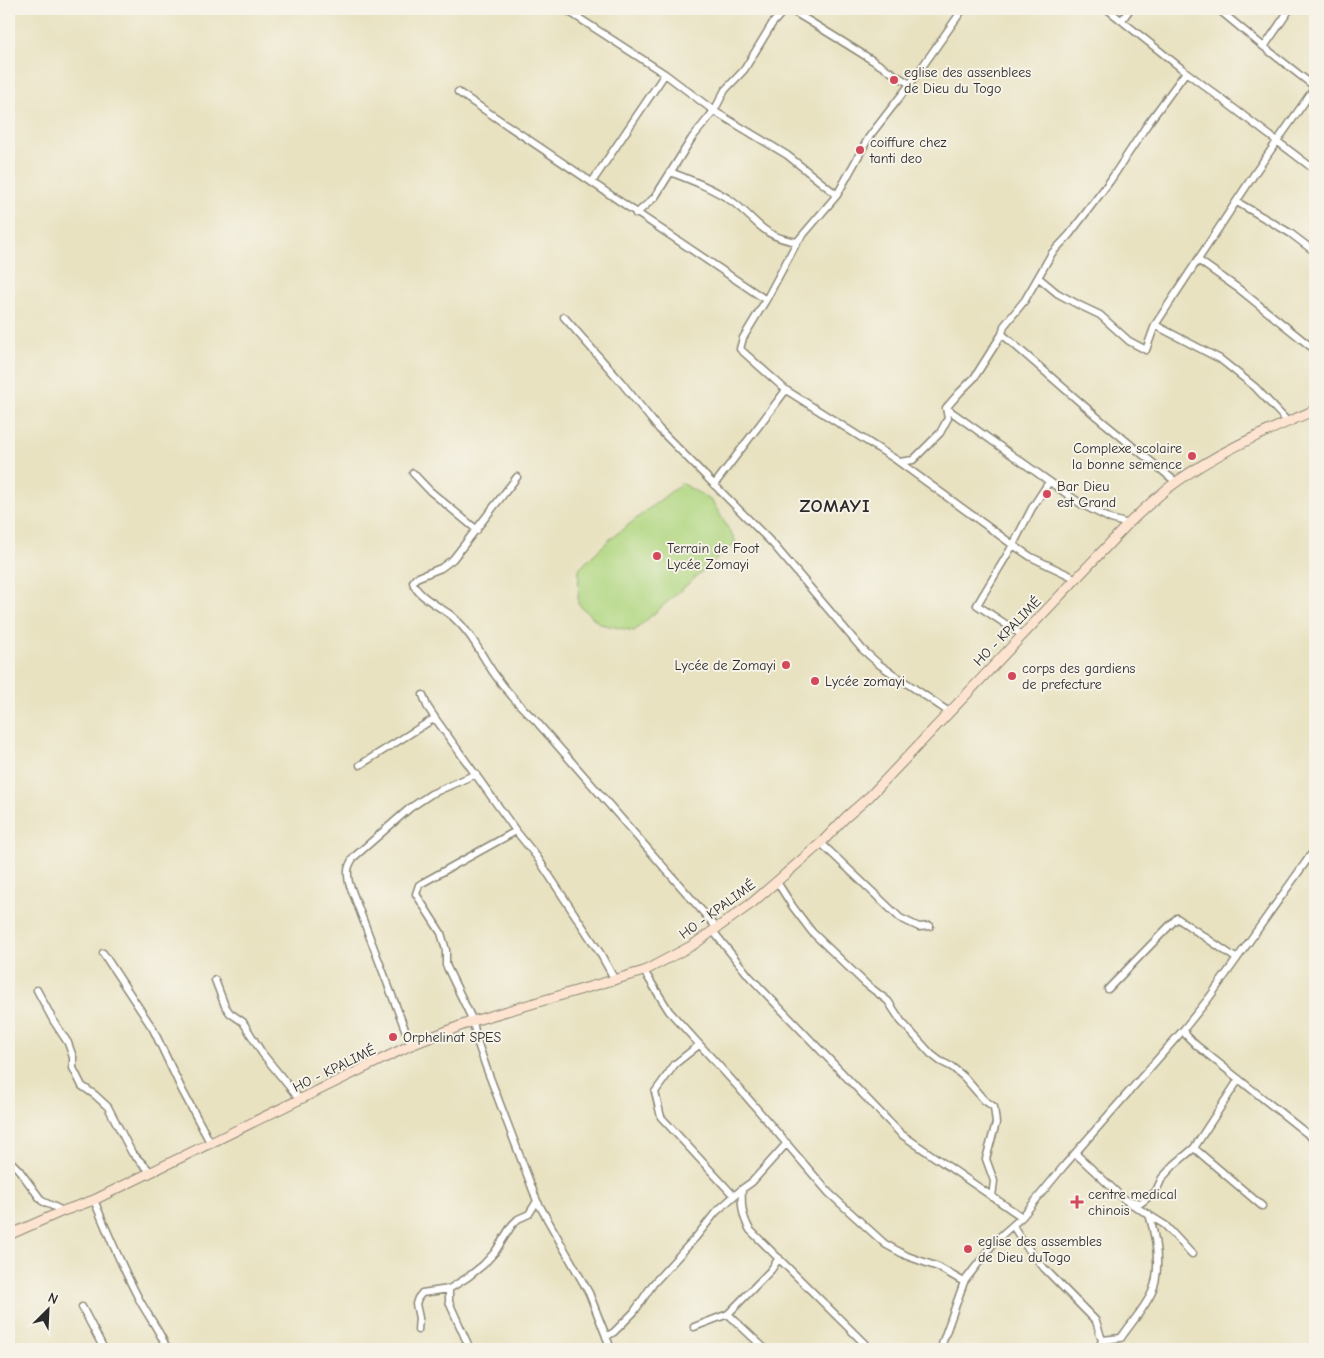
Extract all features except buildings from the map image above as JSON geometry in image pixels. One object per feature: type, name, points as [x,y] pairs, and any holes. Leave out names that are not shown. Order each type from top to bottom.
[{"type":"main road","name":"HO - KPALIMÉ","points":[[9,1235],[63,1211],[94,1200],[411,1045],[473,1021],[644,971],[693,945],[777,882],[870,796],[1128,524],[1160,495],[1176,482],[1245,442],[1315,410]]},
{"type":"street","points":[[565,9],[664,74],[714,111],[787,155],[837,195]]},
{"type":"street","points":[[636,214],[655,197],[692,138],[714,111],[725,90],[744,70],[772,24],[785,9]]},
{"type":"street","points":[[789,9],[840,38],[863,56],[910,84]]},
{"type":"street","points":[[963,9],[910,84],[869,137],[837,195],[797,242],[743,338],[740,349],[786,390],[899,462],[1013,545],[1031,557],[1077,579]]},
{"type":"street","points":[[1107,9],[1315,170]]},
{"type":"street","points":[[1122,20],[1130,9]]},
{"type":"street","points":[[1039,278],[1057,293],[1100,315],[1129,341],[1146,350],[1156,325],[1315,87],[1218,9]]},
{"type":"street","points":[[1264,47],[1290,9]]},
{"type":"street","points":[[946,408],[974,378],[1002,334],[1004,326],[1025,300],[1039,278],[1052,253],[1110,181],[1147,125],[1186,72]]},
{"type":"street","points":[[592,182],[664,74]]},
{"type":"street","points":[[458,92],[766,300]]},
{"type":"street","points":[[670,172],[700,184],[732,201],[768,233],[780,239],[797,242]]},
{"type":"street","points":[[1237,202],[1290,233],[1315,252]]},
{"type":"street","points":[[1198,260],[1239,289],[1315,350]]},
{"type":"street","points":[[564,317],[659,429],[773,544],[862,649],[880,665],[949,712]]},
{"type":"street","points":[[1156,325],[1220,359],[1255,387],[1288,422]]},
{"type":"street","points":[[1002,334],[1097,417],[1176,482]]},
{"type":"street","points":[[714,485],[786,390]]},
{"type":"street","points":[[899,462],[913,460],[940,433],[948,418],[946,408]]},
{"type":"street","points":[[946,408],[1081,504],[1111,519],[1128,524]]},
{"type":"street","points":[[413,473],[477,530]]},
{"type":"street","points":[[517,477],[453,559],[441,568],[416,578],[413,582],[414,586],[420,593],[452,616],[471,634],[496,676],[520,707],[549,735],[715,930],[760,988],[825,1053],[901,1134],[1022,1217]]},
{"type":"street","points":[[1022,636],[976,605],[1049,482]]},
{"type":"street","points":[[423,695],[435,718],[516,832],[537,856],[600,953],[615,980]]},
{"type":"street","points":[[360,765],[435,718]]},
{"type":"street","points":[[411,1045],[346,872],[354,858],[410,808],[431,794],[476,774]]},
{"type":"street","points":[[516,832],[424,882],[417,890],[419,900],[441,933],[446,950],[446,965],[473,1021],[477,1041],[486,1067],[537,1201],[589,1293],[612,1349]]},
{"type":"street","points":[[821,843],[900,918],[919,927],[930,926]]},
{"type":"street","points":[[941,1349],[964,1282],[996,1240],[1022,1217],[1063,1167],[1184,1029],[1237,959],[1315,849]]},
{"type":"street","points":[[777,882],[812,932],[852,968],[866,984],[888,1001],[900,1021],[931,1054],[964,1077],[984,1100],[994,1107],[996,1123],[986,1159],[994,1181],[992,1196]]},
{"type":"street","points":[[1108,989],[1177,918],[1237,959]]},
{"type":"street","points":[[103,953],[153,1029],[182,1090],[211,1144]]},
{"type":"street","points":[[644,971],[669,1011],[829,1193],[878,1238],[899,1252],[938,1267],[964,1282]]},
{"type":"street","points":[[215,980],[225,1006],[230,1013],[243,1022],[262,1053],[300,1100]]},
{"type":"street","points":[[36,990],[68,1043],[72,1052],[73,1068],[82,1086],[108,1107],[132,1154],[151,1172]]},
{"type":"street","points":[[1184,1029],[1186,1035],[1196,1045],[1315,1140]]},
{"type":"street","points":[[699,1045],[675,1064],[655,1092],[661,1116],[734,1196]]},
{"type":"street","points":[[1125,1200],[1141,1203],[1156,1192],[1162,1178],[1194,1148],[1239,1079]]},
{"type":"street","points":[[606,1337],[614,1332],[634,1312],[653,1284],[716,1212],[752,1182],[787,1143]]},
{"type":"street","points":[[1194,1148],[1262,1206]]},
{"type":"street","points":[[1076,1154],[1125,1200],[1165,1225],[1192,1254]]},
{"type":"street","points":[[9,1160],[19,1170],[42,1201],[63,1211]]},
{"type":"street","points":[[742,1189],[741,1204],[744,1218],[750,1230],[870,1349]]},
{"type":"street","points":[[94,1200],[127,1277],[140,1302],[162,1336],[167,1349]]},
{"type":"street","points":[[418,1330],[419,1318],[416,1304],[422,1293],[449,1289],[483,1265],[495,1252],[512,1226],[518,1219],[529,1214],[537,1201]]},
{"type":"street","points":[[1102,1340],[1121,1338],[1152,1292],[1158,1268],[1154,1232],[1149,1214]]},
{"type":"street","points":[[1013,1226],[1044,1268],[1096,1321],[1102,1340],[1099,1349]]},
{"type":"street","points":[[694,1327],[728,1314],[771,1270],[779,1258]]},
{"type":"street","points":[[449,1289],[449,1302],[470,1349]]},
{"type":"street","points":[[82,1307],[104,1349]]},
{"type":"street","points":[[728,1314],[765,1349]]},
{"type":"green space","name":"Terrain de Foot Lycée Zomayi","points":[[682,483],[712,501],[736,542],[634,631],[600,624],[578,604],[579,569],[609,540]]},
{"type":"place","name":"eglise des assenblees de Dieu du Togo","points":[[894,80]]},
{"type":"place","name":"coiffure chez tanti deo","points":[[860,150]]},
{"type":"place","name":"Complexe scolaire la bonne semence","points":[[1192,456]]},
{"type":"place","name":"Bar Dieu est Grand","points":[[1047,494]]},
{"type":"place","name":"Terrain de Foot Lycée Zomayi","points":[[657,556]]},
{"type":"place","name":"Lycée de Zomayi","points":[[786,665]]},
{"type":"place","name":"corps des gardiens de prefecture","points":[[1012,676]]},
{"type":"place","name":"Lycée zomayi","points":[[815,681]]},
{"type":"place","name":"Orphelinat SPES","points":[[393,1037]]},
{"type":"place","name":"centre medical chinois","points":[[1077,1202]]},
{"type":"place","name":"eglise des assembles de Dieu duTogo","points":[[968,1249]]},
{"type":"district","name":"ZOMAYI","points":[[835,505]]}]
